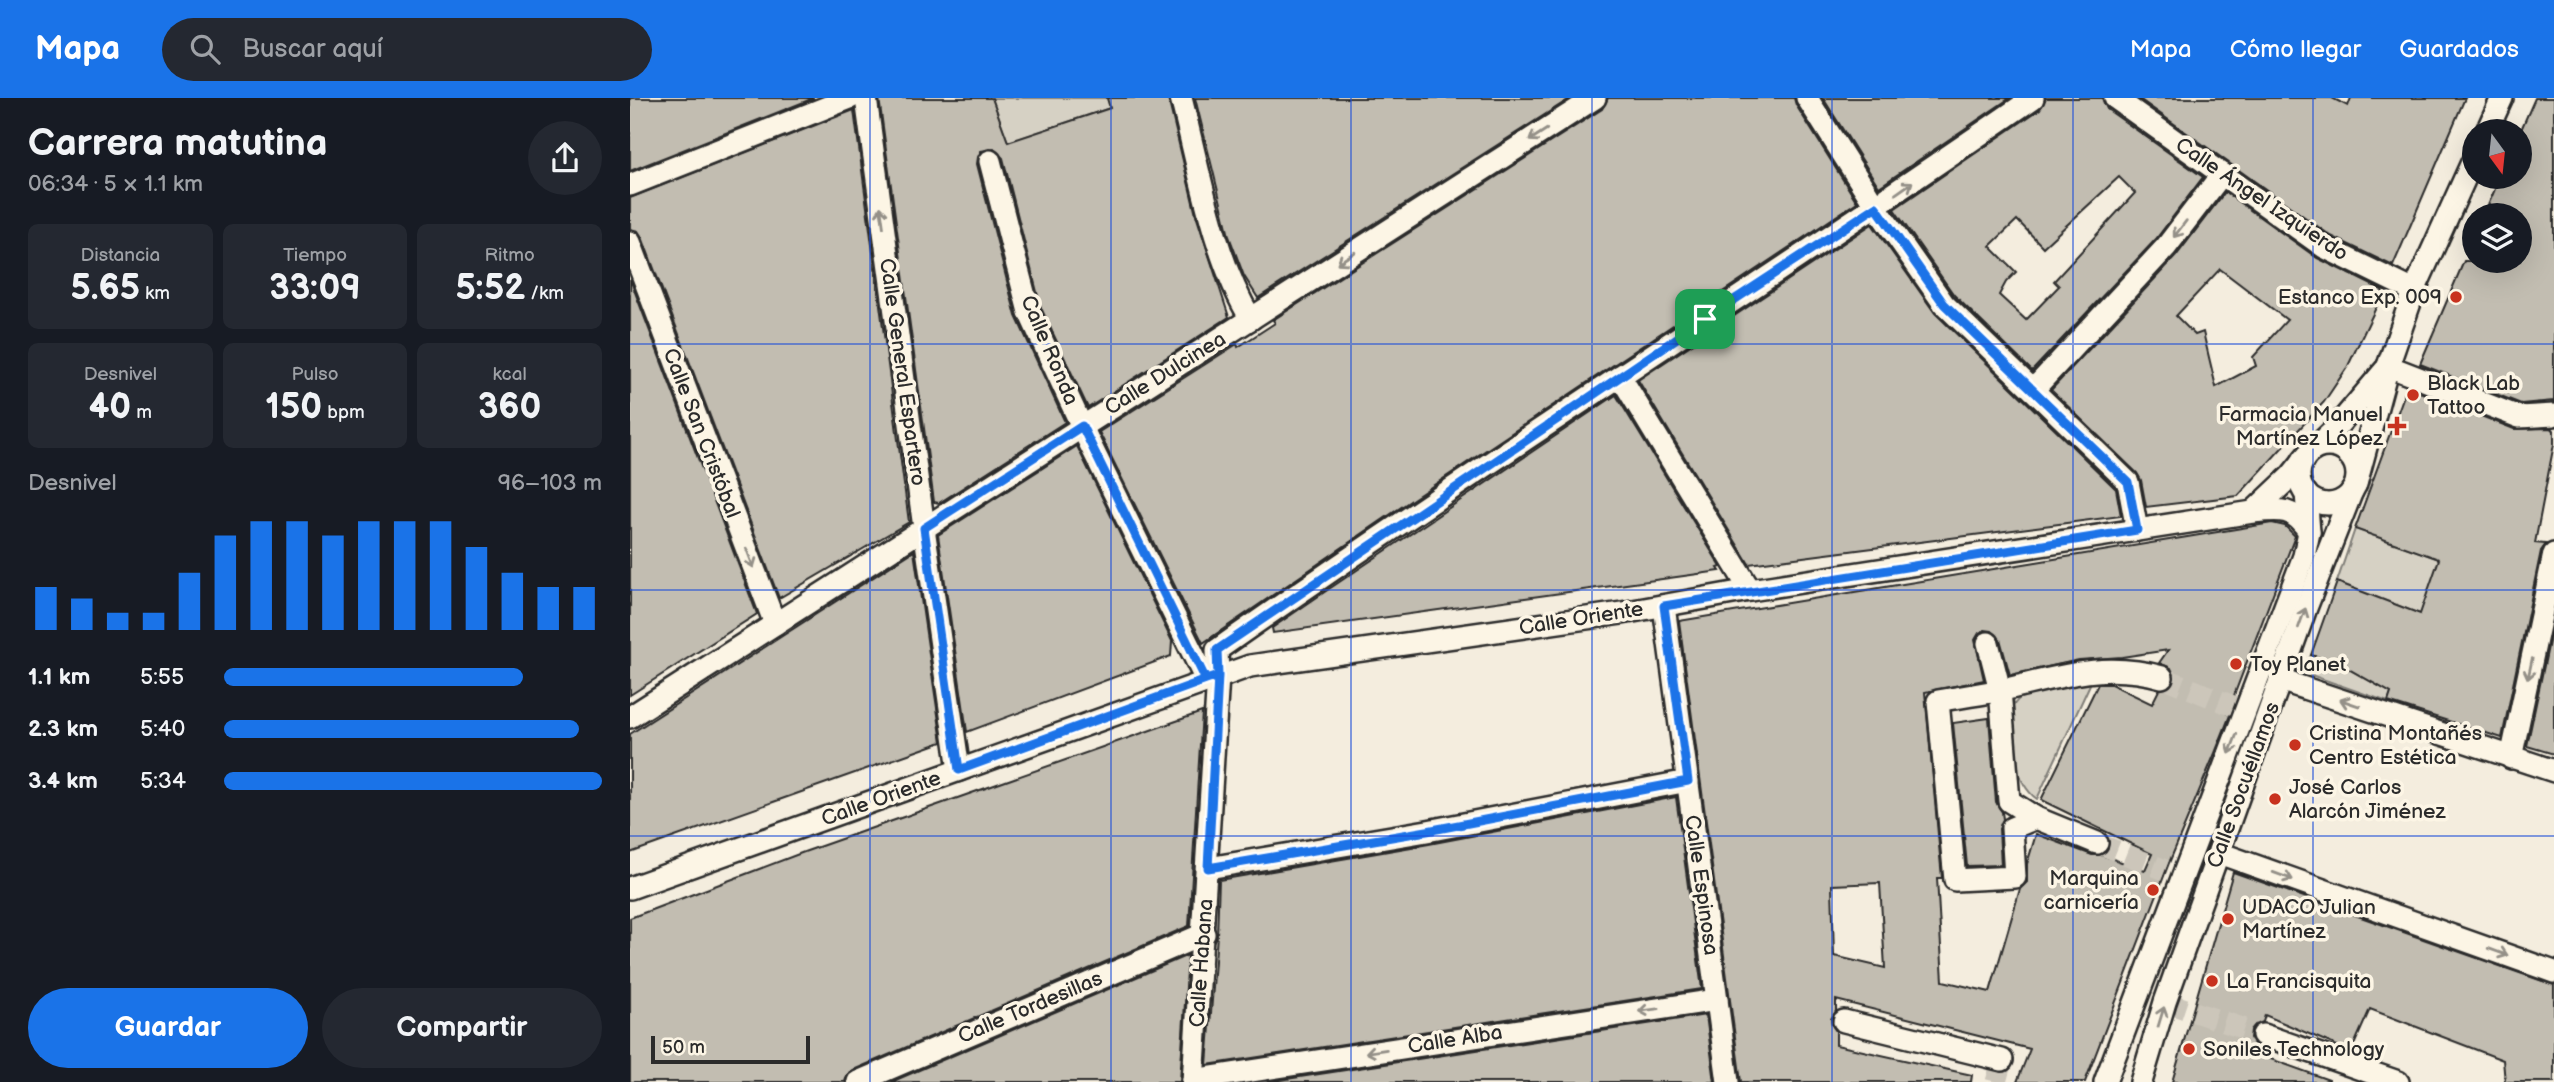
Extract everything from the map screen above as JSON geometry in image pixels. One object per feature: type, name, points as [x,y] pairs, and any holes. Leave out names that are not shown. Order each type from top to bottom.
[{"type":"street","points":[[630,184],[850,98]]},
{"type":"street","name":"Calle General Espartero","points":[[866,98],[959,770]]},
{"type":"street","points":[[1181,98],[1224,263],[1236,294],[1251,319]]},
{"type":"street","name":"Calle Dulcinea","points":[[630,717],[1595,98]]},
{"type":"street","points":[[1807,98],[1876,207],[1944,304],[2128,482],[2137,530]]},
{"type":"street","points":[[1250,666],[1236,637],[1620,376],[1876,207],[2033,98]]},
{"type":"street","name":"Calle Ángel Izquierdo","points":[[2115,98],[2324,247],[2414,291]]},
{"type":"street","points":[[2492,119],[2502,98]]},
{"type":"street","name":"Calle Ronda","points":[[990,161],[1029,312],[1082,426],[1212,678]]},
{"type":"street","points":[[2033,390],[2166,247],[2222,174]]},
{"type":"street","name":"Calle Socuéllamos","points":[[2141,1082],[2165,1002],[2280,680],[2324,559],[2354,487],[2388,366],[2414,291],[2462,185]]},
{"type":"street","name":"Calle San Cristóbal","points":[[630,242],[775,624]]},
{"type":"street","points":[[2388,366],[2519,417],[2554,415]]},
{"type":"street","name":"Calle Socuéllamos","points":[[2309,455],[2335,429],[2388,366]]},
{"type":"street","points":[[1620,376],[1750,590]]},
{"type":"street","points":[[2253,512],[2309,455],[2330,447],[2346,453],[2356,466],[2354,487],[2346,498],[2330,504],[2314,500],[2306,493],[2300,476],[2309,455]]},
{"type":"street","name":"Calle Socuéllamos","points":[[2105,1082],[2175,874],[2239,709],[2304,556],[2309,532],[2306,493]]},
{"type":"street","name":"Calle Oriente","points":[[630,888],[1250,666],[1664,606],[1750,590],[2253,512],[2291,512],[2309,532]]},
{"type":"street","points":[[2511,758],[2550,589],[2554,554]]},
{"type":"street","name":"Calle Espinosa","points":[[1664,606],[1728,1082]]},
{"type":"street","name":"Calle Habana","points":[[1193,1081],[1208,868],[1212,678],[1217,650],[1236,637]]},
{"type":"street","points":[[1988,643],[2000,690],[2009,801],[2036,818],[2097,843]]},
{"type":"street","points":[[2036,818],[2012,828],[2015,877],[1955,880],[1938,701],[2076,672],[2136,670],[2162,677]]},
{"type":"street","points":[[2280,680],[2554,771]]},
{"type":"street","points":[[1208,868],[1427,831],[1688,781]]},
{"type":"street","points":[[2219,853],[2554,972]]},
{"type":"street","name":"Calle Tordesillas","points":[[858,1082],[1204,934]]},
{"type":"street","name":"Calle Alba","points":[[1193,1081],[1717,1000]]},
{"type":"street","points":[[1844,1021],[2002,1060]]},
{"type":"street","points":[[2263,1035],[2398,1082]]},
{"type":"shaded area","points":[[992,98],[1107,98],[1110,108],[1008,142]]},
{"type":"shaded area","points":[[2355,529],[2456,565],[2420,614],[2337,582]]},
{"type":"shaded area","points":[[2311,655],[2336,662],[2391,693],[2388,702],[2305,673]]},
{"type":"shaded area","points":[[2091,682],[2037,799],[2029,791],[2018,771],[2012,747],[2009,712],[2019,699],[2034,691]]},
{"type":"building","points":[[630,98],[814,98],[630,171]]},
{"type":"building","points":[[879,98],[992,98],[1008,142],[1110,108],[1107,98],[1168,98],[1196,215],[1229,317],[1088,408],[1041,308],[1003,158],[994,149],[981,151],[977,164],[1016,316],[1065,422],[939,503],[934,502]]},
{"type":"building","points":[[1195,98],[1571,98],[1258,298],[1244,276],[1229,236]]},
{"type":"building","points":[[1608,98],[1794,98],[1857,202],[1203,643],[1099,432],[1237,344],[1238,347],[1275,323],[1273,320],[1602,109]]},
{"type":"building","points":[[1823,98],[2010,98],[1879,187]]},
{"type":"building","points":[[2046,98],[2102,98],[2107,109],[2203,177],[2156,239],[2032,371],[1954,295],[1894,209],[2040,109]],"holes":[[[2119,177],[2135,193],[2054,281],[2059,286],[2026,320],[1999,295],[2016,272],[1990,246],[2017,220],[2043,247]]]},
{"type":"building","points":[[2138,98],[2332,98],[2348,106],[2351,98],[2465,98],[2393,266],[2331,236]]},
{"type":"building","points":[[2535,98],[2554,98],[2554,401],[2521,404],[2420,364],[2462,266],[2462,273],[2532,273],[2532,203],[2489,203],[2495,189],[2532,189],[2532,119],[2526,119]]},
{"type":"building","points":[[854,110],[909,522],[779,598],[642,237],[638,231],[630,229],[630,198]]},
{"type":"building","points":[[2225,192],[2317,258],[2382,290],[2383,293],[2348,366],[2324,402],[2238,496],[2146,507],[2137,473],[2051,390],[2176,256]],"holes":[[[2220,269],[2287,320],[2253,357],[2256,366],[2216,387],[2203,332],[2195,335],[2176,316]]]},
{"type":"building","points":[[1872,224],[1935,313],[2116,489],[2121,516],[1749,564],[1638,380]]},
{"type":"building","points":[[630,279],[757,614],[630,695]]},
{"type":"building","points":[[2407,387],[2514,429],[2554,430],[2554,444],[2535,543],[2546,544],[2541,551],[2502,738],[2388,702],[2391,693],[2336,662],[2311,655],[2337,582],[2420,614],[2439,559],[2355,529]]},
{"type":"building","points":[[1616,395],[1721,567],[1718,568],[1720,571],[1273,633],[1272,628]]},
{"type":"building","points":[[1077,446],[1172,641],[1171,656],[967,732],[938,535]]},
{"type":"building","points":[[2272,523],[2285,526],[2295,536],[2227,714],[2230,715],[2169,863],[2085,1082],[2017,1082],[2030,1049],[1836,1000],[1836,1011],[1831,1019],[1836,1031],[1836,1045],[1972,1075],[1971,1082],[1741,1082],[1679,621]],"holes":[[[1992,631],[2000,639],[2010,675],[2079,660],[2168,650],[2159,663],[2171,668],[2175,679],[2171,686],[2159,690],[2152,704],[2111,684],[2098,684],[2041,800],[2152,854],[2145,870],[2101,855],[2092,855],[2036,834],[2027,864],[2027,882],[2020,889],[1990,992],[1943,981],[1937,878],[1942,878],[1925,692],[1984,680],[1975,640],[1979,633]],[[1880,883],[1885,968],[1834,956],[1832,885]]]},
{"type":"building","points":[[914,551],[942,742],[630,853],[630,734]]},
{"type":"building","points":[[2554,618],[2554,754],[2527,746]]},
{"type":"building","points":[[1202,712],[1189,926],[853,1070],[847,1075],[845,1082],[630,1082],[630,918],[804,852]]},
{"type":"building","points":[[1989,718],[1996,802],[2003,819],[1999,829],[2001,865],[1967,866],[1953,723]]},
{"type":"building","points":[[1676,797],[1702,989],[1207,1065],[1219,880],[1429,844]]},
{"type":"building","points":[[2233,872],[2554,985],[2554,1082],[2505,1082],[2503,1060],[2370,1009],[2351,1052],[2265,1015],[2263,1022],[2251,1030],[2250,1038],[2254,1044],[2251,1052],[2329,1082],[2172,1082]]},
{"type":"building","points":[[1188,955],[1180,1082],[891,1082]]},
{"type":"building","points":[[1706,1015],[1715,1082],[1267,1082]]},
{"type":"tunnel","points":[[2162,677],[2233,706]]},
{"type":"tunnel","points":[[2097,843],[2165,870]]},
{"type":"tunnel","points":[[2165,1002],[2263,1035]]},
{"type":"tunnel","points":[[1996,1082],[2002,1060]]},
{"type":"place","name":"Estanco Exp. 009","points":[[2456,297]]},
{"type":"place","name":"Black Lab Tattoo","points":[[2413,395]]},
{"type":"place","name":"Farmacia Manuel Martínez López","points":[[2397,426]]},
{"type":"place","name":"Toy Planet","points":[[2236,664]]},
{"type":"place","name":"Cristina Montañés Centro Estética","points":[[2295,745]]},
{"type":"place","name":"José Carlos Alarcón Jiménez","points":[[2275,799]]},
{"type":"place","name":"Marquina carnicería","points":[[2153,890]]},
{"type":"place","name":"UDACO Julian Martínez","points":[[2228,919]]},
{"type":"place","name":"La Francisquita","points":[[2212,981]]},
{"type":"place","name":"Soniles Technology","points":[[2189,1049]]},
{"type":"route","points":[[1705,319],[1217,650],[1218,676],[1206,680],[1082,426],[924,528],[959,770],[1218,676],[1208,868],[1427,831],[1688,781],[1664,606],[1750,590],[2137,530],[2128,482],[1944,304],[1876,207],[1705,319]]}]
